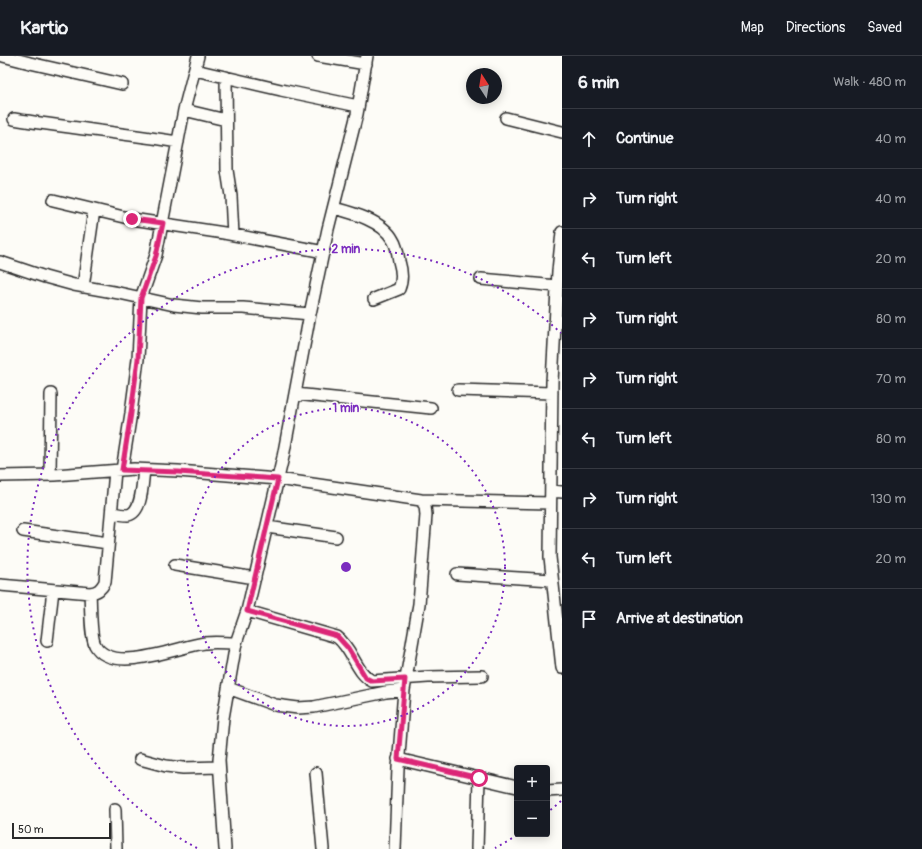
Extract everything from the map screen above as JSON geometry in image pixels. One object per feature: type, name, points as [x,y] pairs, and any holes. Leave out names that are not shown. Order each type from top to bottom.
[{"type":"street","points":[[3,56],[30,64],[122,84]]},
{"type":"street","points":[[0,585],[90,593],[96,592],[102,588],[105,582],[112,513],[131,413],[138,359],[141,298],[156,256],[184,110],[198,56]]},
{"type":"street","points":[[225,849],[219,767],[223,718],[236,643],[247,611],[278,479],[310,314],[358,106],[367,60],[318,56]]},
{"type":"street","points":[[195,70],[358,106]]},
{"type":"street","points":[[226,77],[227,170],[231,196],[233,235]]},
{"type":"street","points":[[184,110],[226,120]]},
{"type":"street","points":[[506,118],[562,132]]},
{"type":"street","points":[[14,119],[68,128],[127,134],[178,142]]},
{"type":"street","points":[[53,200],[132,219],[233,235],[324,252]]},
{"type":"street","points":[[334,208],[366,218],[382,229],[392,238],[396,245],[402,271],[399,289],[374,299]]},
{"type":"street","points":[[83,286],[94,210]]},
{"type":"street","points":[[562,232],[561,259],[557,286],[558,345],[552,393],[556,491],[550,503],[550,557],[552,580],[559,605],[562,664]]},
{"type":"street","points":[[0,262],[45,277],[188,307],[243,308],[310,314]]},
{"type":"street","points":[[481,279],[557,286]]},
{"type":"street","points":[[458,390],[552,393]]},
{"type":"street","points":[[50,475],[51,394]]},
{"type":"street","points":[[295,394],[431,408]]},
{"type":"street","points":[[112,513],[128,515],[137,509],[144,470]]},
{"type":"street","points":[[0,476],[144,470],[278,479],[421,500],[550,503]]},
{"type":"street","points":[[395,849],[398,759],[405,684],[419,604],[422,575],[426,515],[425,506],[421,500]]},
{"type":"street","points":[[267,527],[336,537]]},
{"type":"street","points":[[23,531],[108,542]]},
{"type":"street","points":[[175,565],[255,578]]},
{"type":"street","points":[[458,574],[552,580]]},
{"type":"street","points":[[47,641],[53,590]]},
{"type":"street","points":[[90,593],[94,643],[102,653],[108,656],[121,659],[134,658],[162,655],[206,643],[236,643]]},
{"type":"street","points":[[247,611],[337,636],[348,648],[366,678],[372,681],[405,684]]},
{"type":"street","points":[[228,688],[275,705],[298,708],[314,707],[386,692],[428,677],[482,676]]},
{"type":"street","points":[[140,759],[166,766],[183,768],[219,767]]},
{"type":"street","points":[[398,759],[514,786]]},
{"type":"street","points":[[316,773],[323,849]]},
{"type":"street","points":[[477,849],[479,778]]},
{"type":"street","points":[[550,790],[562,790]]},
{"type":"street","points":[[115,808],[116,849]]},
{"type":"route","points":[[132,219],[163,223],[156,256],[141,298],[138,359],[122,470],[134,469],[278,479],[247,611],[337,636],[348,648],[366,678],[372,681],[405,679],[398,759],[479,778]]}]
